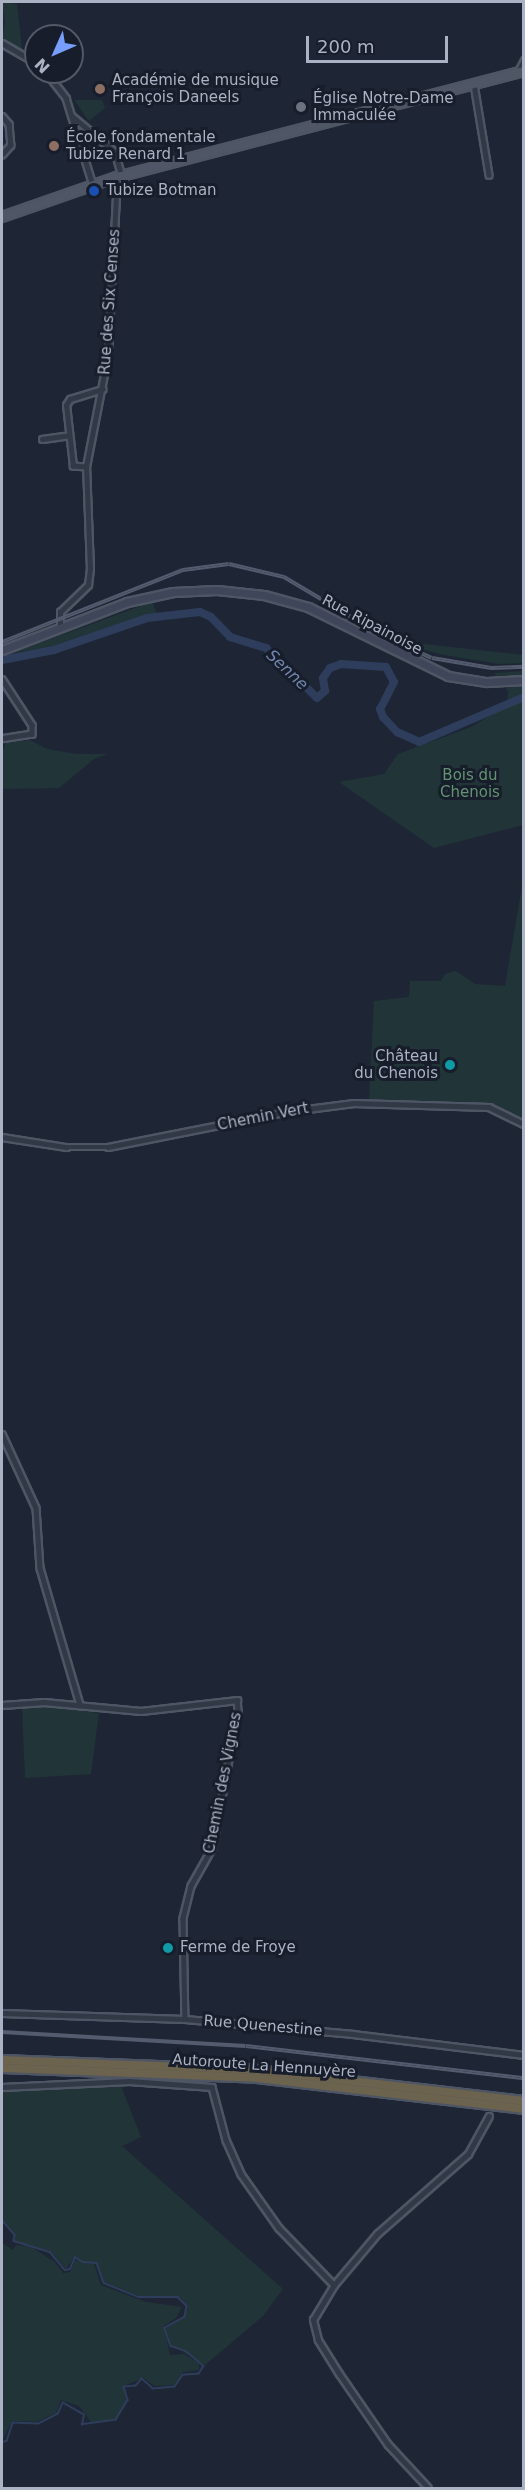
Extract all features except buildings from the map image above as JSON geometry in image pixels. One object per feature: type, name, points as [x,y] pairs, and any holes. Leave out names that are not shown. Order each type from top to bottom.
[{"type":"highway","name":"Autoroute La Hennuyère","points":[[2,2060],[257,2070],[524,2101]]},
{"type":"highway","name":"Autoroute La Hennuyère","points":[[2,2068],[257,2078],[524,2109]]},
{"type":"main road","points":[[2,218],[119,176],[521,72]]},
{"type":"street","points":[[2,43],[24,56]]},
{"type":"street","points":[[521,72],[524,60]]},
{"type":"street","points":[[55,84],[66,98],[93,185]]},
{"type":"street","points":[[474,84],[489,175]]},
{"type":"street","points":[[2,116],[9,124],[11,149],[2,155]]},
{"type":"street","points":[[72,116],[114,152],[119,176]]},
{"type":"street","name":"Rue des Six Censes","points":[[60,628],[60,612],[88,585],[86,467],[108,354],[119,176]]},
{"type":"street","points":[[86,467],[73,466],[67,401],[103,389]]},
{"type":"street","points":[[42,439],[69,435]]},
{"type":"street","name":"Rue Ripainoise","points":[[2,650],[148,597],[196,590],[241,591],[284,599],[324,613],[404,657],[448,676],[487,682],[524,680]]},
{"type":"street","points":[[2,679],[32,725],[32,734],[2,739]]},
{"type":"street","name":"Chemin Vert","points":[[2,1137],[66,1147],[108,1148],[284,1112],[353,1103],[489,1107],[524,1124]]},
{"type":"street","points":[[2,1434],[36,1508],[40,1568],[80,1705],[2,1705]]},
{"type":"street","name":"Chemin des Vignes","points":[[80,1705],[159,1711],[234,1698],[238,1705],[213,1847],[191,1886],[183,1919],[185,2019]]},
{"type":"street","name":"Rue Quenestine","points":[[2,2013],[185,2019],[353,2034],[524,2055]]},
{"type":"street","points":[[2,2087],[129,2081],[212,2087],[226,2140],[241,2174],[279,2228],[334,2285]]},
{"type":"street","points":[[428,2488],[388,2445],[318,2340],[313,2320],[334,2285],[390,2222],[468,2154],[489,2116]]},
{"type":"green space","points":[[2,2],[17,4],[22,49],[2,39],[5,22]]},
{"type":"green space","points":[[74,100],[102,100],[105,108],[89,121]]},
{"type":"green space","points":[[152,602],[158,616],[54,648],[15,652]]},
{"type":"green space","points":[[415,643],[523,655],[523,663],[499,664],[444,655],[414,647]]},
{"type":"green space","name":"Bois du Chenois","points":[[523,671],[523,825],[434,848],[339,782],[384,774],[398,754],[471,727],[507,706],[508,691],[494,673]]},
{"type":"green space","points":[[30,740],[47,749],[76,754],[108,754],[94,759],[59,788],[2,789],[2,752],[6,743]]},
{"type":"green space","points":[[523,880],[523,1119],[496,1105],[369,1102],[374,1001],[409,997],[410,981],[441,981],[445,974],[456,971],[475,984],[505,986]]},
{"type":"green space","points":[[45,1706],[99,1713],[91,1774],[25,1778],[22,1707]]},
{"type":"green space","points":[[120,2083],[141,2137],[122,2146],[283,2289],[263,2316],[205,2365],[171,2345],[166,2328],[185,2317],[188,2306],[179,2296],[139,2296],[104,2282],[97,2262],[84,2262],[75,2256],[66,2269],[50,2251],[15,2241],[15,2235],[2,2220],[2,2089]]},
{"type":"green space","points":[[2,2243],[13,2250],[16,2245],[31,2247],[55,2262],[63,2273],[70,2272],[75,2260],[94,2264],[101,2285],[146,2302],[182,2307],[176,2318],[164,2326],[170,2355],[184,2354],[199,2363],[199,2370],[183,2372],[174,2385],[154,2386],[144,2378],[123,2386],[126,2401],[116,2419],[91,2422],[79,2406],[61,2400],[56,2413],[36,2422],[12,2421],[2,2441]]},
{"type":"waterway","name":"Senne","points":[[2,660],[54,650],[147,618],[200,612],[211,617],[230,637],[266,648],[317,698],[325,691],[323,678],[330,668],[341,664],[386,667],[394,682],[380,709],[383,717],[397,732],[419,742],[524,697]]},
{"type":"waterway","points":[[2,1813],[2,1821]]},
{"type":"waterway","points":[[2,2220],[15,2235],[14,2241],[50,2252],[65,2270],[70,2269],[75,2257],[83,2262],[97,2263],[104,2283],[139,2297],[178,2297],[187,2306],[185,2317],[165,2328],[171,2346],[186,2351],[204,2366],[199,2374],[183,2375],[175,2387],[153,2389],[142,2379],[136,2386],[124,2387],[128,2400],[116,2420],[82,2425],[84,2415],[63,2403],[58,2414],[38,2424],[13,2423],[7,2441],[2,2443]]},
{"type":"railway","points":[[2,642],[183,570],[229,564],[284,577],[385,637],[432,658],[491,668],[524,667]]},
{"type":"railway","points":[[2,2032],[246,2046],[524,2078]]},
{"type":"place","name":"Académie de musique François Daneels","points":[[100,89]]},
{"type":"place","name":"Église Notre-Dame Immaculée","points":[[301,107]]},
{"type":"place","name":"École fondamentale Tubize Renard 1","points":[[54,146]]},
{"type":"place","name":"Tubize Botman","points":[[94,191]]},
{"type":"place","name":"Château du Chenois","points":[[450,1065]]},
{"type":"place","name":"Ferme de Froye","points":[[168,1948]]}]
